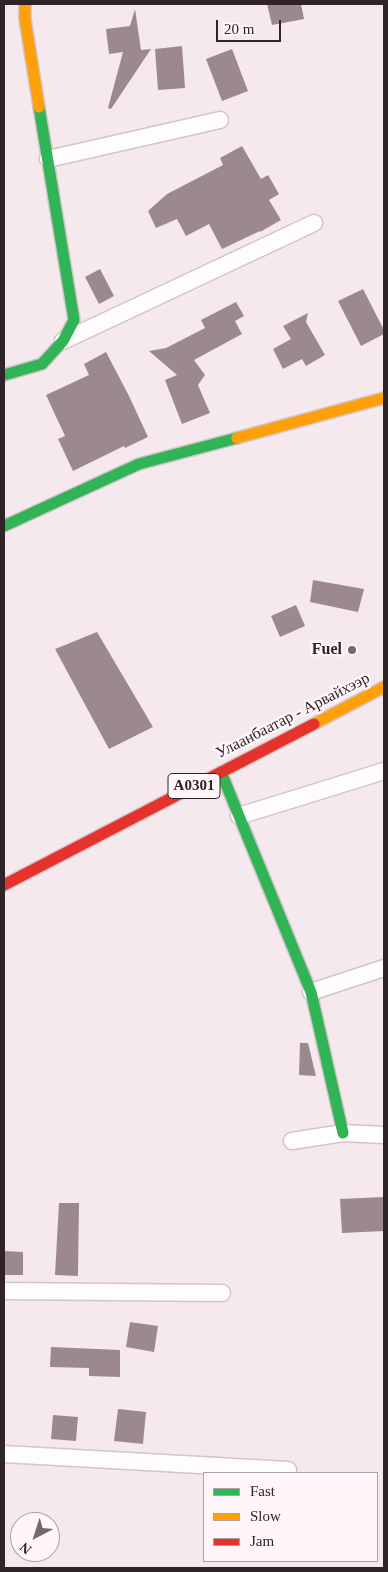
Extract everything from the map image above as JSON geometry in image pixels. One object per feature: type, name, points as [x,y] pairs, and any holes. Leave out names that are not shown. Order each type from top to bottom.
[{"type":"main road","points":[[4,375],[42,364],[63,341],[74,320],[25,18],[25,4]]},
{"type":"main road","points":[[4,526],[139,464],[384,398]]},
{"type":"main road","name":"Улаанбаатар - Арвайхээр","points":[[4,885],[384,687]]},
{"type":"main road","points":[[221,772],[311,992],[343,1133]]},
{"type":"street","points":[[48,159],[220,120]]},
{"type":"street","points":[[63,341],[314,223]]},
{"type":"street","points":[[239,816],[384,771]]},
{"type":"street","points":[[311,992],[384,968]]},
{"type":"street","points":[[292,1142],[343,1133],[384,1135]]},
{"type":"street","points":[[4,1291],[222,1293]]},
{"type":"street","points":[[4,1454],[288,1470]]},
{"type":"building","points":[[267,4],[301,4],[304,19],[272,25]]},
{"type":"building","points":[[135,9],[141,50],[151,49],[111,109],[108,108],[123,52],[109,54],[106,29],[130,26]]},
{"type":"building","points":[[182,46],[185,88],[158,90],[155,49]]},
{"type":"building","points":[[232,49],[248,91],[222,101],[206,59]]},
{"type":"building","points":[[242,146],[261,179],[268,175],[279,194],[269,200],[281,220],[260,232],[222,249],[209,224],[186,236],[177,219],[156,228],[148,211],[167,194],[223,165],[220,158]]},
{"type":"building","points":[[100,269],[114,296],[99,304],[85,277]]},
{"type":"building","points":[[363,289],[384,330],[384,334],[361,346],[338,301]]},
{"type":"building","points":[[236,302],[244,316],[235,321],[242,334],[194,360],[205,375],[198,385],[210,413],[182,424],[165,380],[177,375],[149,351],[166,348],[205,328],[201,320]]},
{"type":"building","points":[[308,313],[306,322],[325,355],[306,366],[302,359],[283,369],[273,349],[291,339],[283,326]]},
{"type":"building","points":[[106,352],[148,437],[125,448],[124,446],[73,471],[58,439],[65,436],[46,395],[89,375],[84,364]]},
{"type":"building","points":[[313,580],[364,589],[358,612],[310,602]]},
{"type":"building","points":[[296,605],[305,626],[280,637],[271,616]]},
{"type":"building","points":[[97,632],[153,727],[109,749],[55,649]]},
{"type":"building","points":[[300,1043],[308,1043],[316,1076],[299,1075]]},
{"type":"building","points":[[384,1197],[384,1231],[342,1233],[340,1199]]},
{"type":"building","points":[[59,1203],[79,1203],[78,1276],[55,1275]]},
{"type":"building","points":[[4,1251],[23,1252],[23,1275],[4,1275]]},
{"type":"building","points":[[130,1322],[158,1326],[154,1352],[126,1347]]},
{"type":"building","points":[[51,1347],[120,1350],[120,1377],[89,1376],[89,1368],[50,1367]]},
{"type":"building","points":[[118,1409],[146,1412],[143,1444],[114,1441]]},
{"type":"building","points":[[53,1415],[78,1417],[76,1441],[51,1439]]},
{"type":"traffic: fast","points":[[4,375],[42,364],[63,341],[74,320],[39,107]]},
{"type":"traffic: fast","points":[[4,526],[139,464],[237,438]]},
{"type":"traffic: fast","points":[[221,772],[311,992],[343,1133]]},
{"type":"traffic: slow","points":[[25,4],[25,19],[39,107]]},
{"type":"traffic: slow","points":[[237,438],[384,398]]},
{"type":"traffic: slow","points":[[314,724],[384,687]]},
{"type":"traffic: jam","points":[[4,885],[314,724]]},
{"type":"place","name":"Fuel","points":[[352,650]]}]
